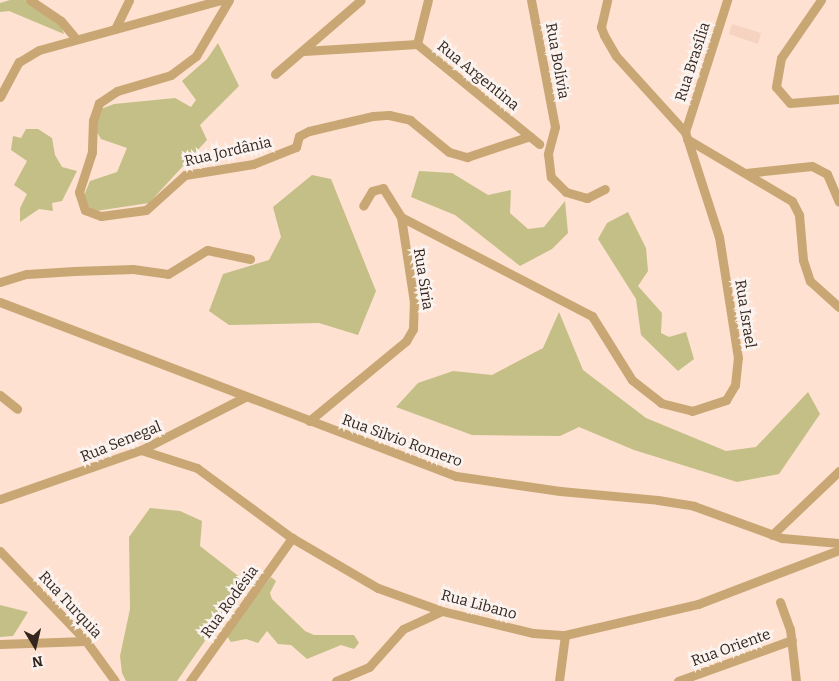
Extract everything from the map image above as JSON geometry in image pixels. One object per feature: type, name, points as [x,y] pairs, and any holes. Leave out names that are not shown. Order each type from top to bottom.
[{"type":"street","points":[[30,0],[61,21],[76,39]]},
{"type":"street","points":[[115,29],[129,0]]},
{"type":"street","points":[[0,97],[19,62],[39,50],[221,0]]},
{"type":"street","name":"Rua Jordânia","points":[[230,0],[196,56],[170,75],[116,91],[99,103],[93,120],[92,152],[79,192],[82,208],[101,216],[146,210],[185,175],[274,157],[296,147],[299,136],[309,131],[390,115],[410,120],[449,152],[467,158],[530,136]]},
{"type":"street","points":[[275,74],[362,0]]},
{"type":"street","points":[[417,44],[428,0]]},
{"type":"street","name":"Rua Bolívia","points":[[531,0],[555,127],[547,161],[557,186],[587,198],[605,189]]},
{"type":"street","points":[[607,0],[601,27],[608,44],[686,135],[792,201],[799,215],[803,260],[810,281],[839,306]]},
{"type":"street","name":"Rua Brasília","points":[[686,135],[727,0]]},
{"type":"street","points":[[821,0],[781,58],[776,87],[790,103],[839,99]]},
{"type":"street","name":"Rua Argentina","points":[[304,51],[417,44],[539,144]]},
{"type":"street","name":"Rua Israel","points":[[401,217],[592,316],[632,380],[661,402],[692,411],[710,407],[726,400],[734,386],[738,358],[719,237],[686,135]]},
{"type":"street","points":[[745,173],[812,166],[826,174],[839,202]]},
{"type":"street","name":"Rua Síria","points":[[310,421],[406,341],[413,329],[414,302],[401,217],[383,188],[372,191],[363,206]]},
{"type":"street","points":[[0,282],[27,274],[74,271],[133,269],[168,274],[207,250],[250,259]]},
{"type":"street","name":"Rua Silvio Romero","points":[[1,301],[245,397],[456,476],[569,492],[658,500],[694,506],[772,535],[839,542]]},
{"type":"street","points":[[0,395],[17,410]]},
{"type":"street","name":"Rua Senegal","points":[[0,499],[141,450],[245,397]]},
{"type":"street","name":"Rua Libano","points":[[141,450],[198,468],[292,538],[378,588],[442,611],[500,627],[565,635],[698,604],[839,550]]},
{"type":"street","points":[[772,535],[839,472]]},
{"type":"street","name":"Rua Rodésia","points":[[190,681],[292,538]]},
{"type":"street","name":"Rua Turquia","points":[[0,551],[86,641],[114,681]]},
{"type":"street","points":[[780,602],[792,640],[796,681]]},
{"type":"street","points":[[336,681],[369,667],[403,628],[442,611]]},
{"type":"street","points":[[559,681],[565,635]]},
{"type":"street","name":"Rua Oriente","points":[[678,681],[792,640]]},
{"type":"street","points":[[0,644],[86,641]]},
{"type":"shaded area","points":[[10,0],[25,0],[61,25],[64,34],[9,11],[0,12],[0,3]]},
{"type":"shaded area","points":[[732,24],[761,33],[758,44],[729,34]]},
{"type":"shaded area","points":[[218,43],[239,86],[200,125],[207,140],[149,203],[96,211],[88,206],[83,198],[90,181],[117,172],[127,148],[101,139],[94,127],[101,109],[114,104],[175,98],[191,107],[196,100],[182,81],[207,59]]},
{"type":"shaded area","points":[[26,129],[38,129],[52,138],[55,155],[62,167],[77,171],[62,201],[52,203],[53,211],[39,209],[20,222],[20,208],[27,194],[14,185],[27,161],[11,150],[13,136],[21,138]]},
{"type":"shaded area","points":[[419,171],[452,173],[488,195],[511,190],[510,213],[528,229],[544,227],[565,201],[568,233],[552,249],[520,266],[455,215],[411,197]]},
{"type":"shaded area","points":[[312,175],[331,179],[376,291],[358,335],[319,323],[229,325],[209,311],[223,274],[269,260],[281,237],[273,207]]},
{"type":"shaded area","points":[[628,212],[646,248],[648,271],[638,286],[662,313],[661,333],[669,337],[686,332],[694,359],[678,371],[641,335],[636,299],[598,239],[607,223]]},
{"type":"shaded area","points":[[559,312],[583,370],[646,418],[726,451],[756,447],[808,392],[820,414],[779,474],[737,482],[634,450],[579,427],[560,436],[472,435],[396,407],[418,383],[453,371],[492,375],[543,348]]},
{"type":"shaded area","points":[[150,508],[180,511],[202,521],[200,546],[246,582],[177,681],[126,681],[122,673],[120,656],[130,609],[129,537]]},
{"type":"shaded area","points":[[271,577],[276,581],[270,593],[272,599],[305,631],[314,635],[354,635],[359,643],[354,649],[341,645],[307,659],[291,645],[278,644],[267,631],[258,643],[246,639],[231,642],[226,635]]},
{"type":"shaded area","points":[[0,605],[28,612],[13,636],[0,637]]},
{"type":"building","points":[[347,418],[361,425],[359,431],[343,424]]}]
